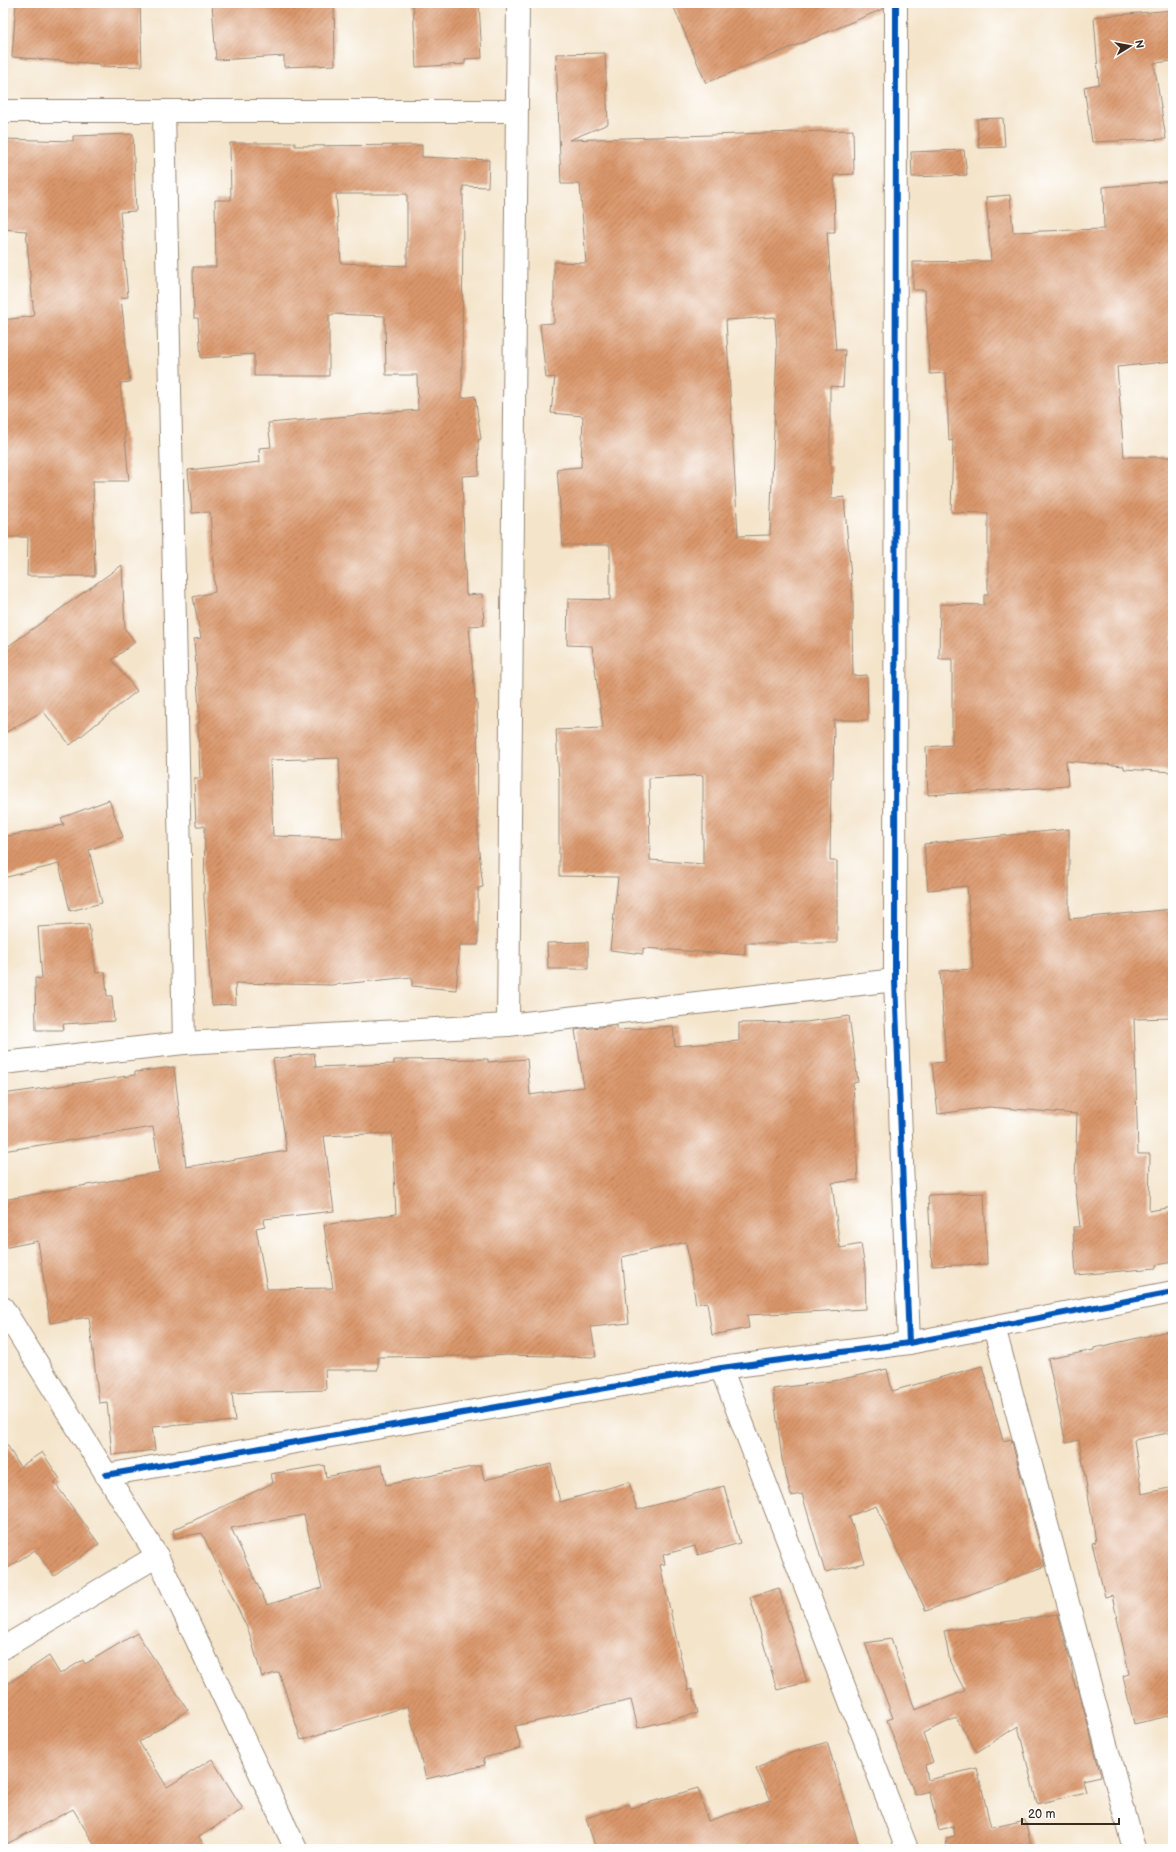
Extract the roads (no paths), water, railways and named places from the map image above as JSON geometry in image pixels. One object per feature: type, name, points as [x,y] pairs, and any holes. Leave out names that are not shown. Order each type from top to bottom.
[{"type":"street","points":[[508,1025],[518,3]]},
{"type":"street","points":[[896,3],[895,980],[909,1343]]},
{"type":"street","points":[[164,111],[184,1043]]},
{"type":"street","points":[[3,112],[516,111]]},
{"type":"street","points":[[3,1063],[184,1043],[508,1025],[895,980]]},
{"type":"street","points":[[106,1476],[721,1368],[909,1343],[994,1328],[1173,1292]]},
{"type":"street","points":[[3,1308],[157,1556],[296,1849]]},
{"type":"street","points":[[994,1328],[1134,1849]]},
{"type":"street","points":[[721,1368],[906,1849]]},
{"type":"street","points":[[3,1648],[157,1556]]}]
